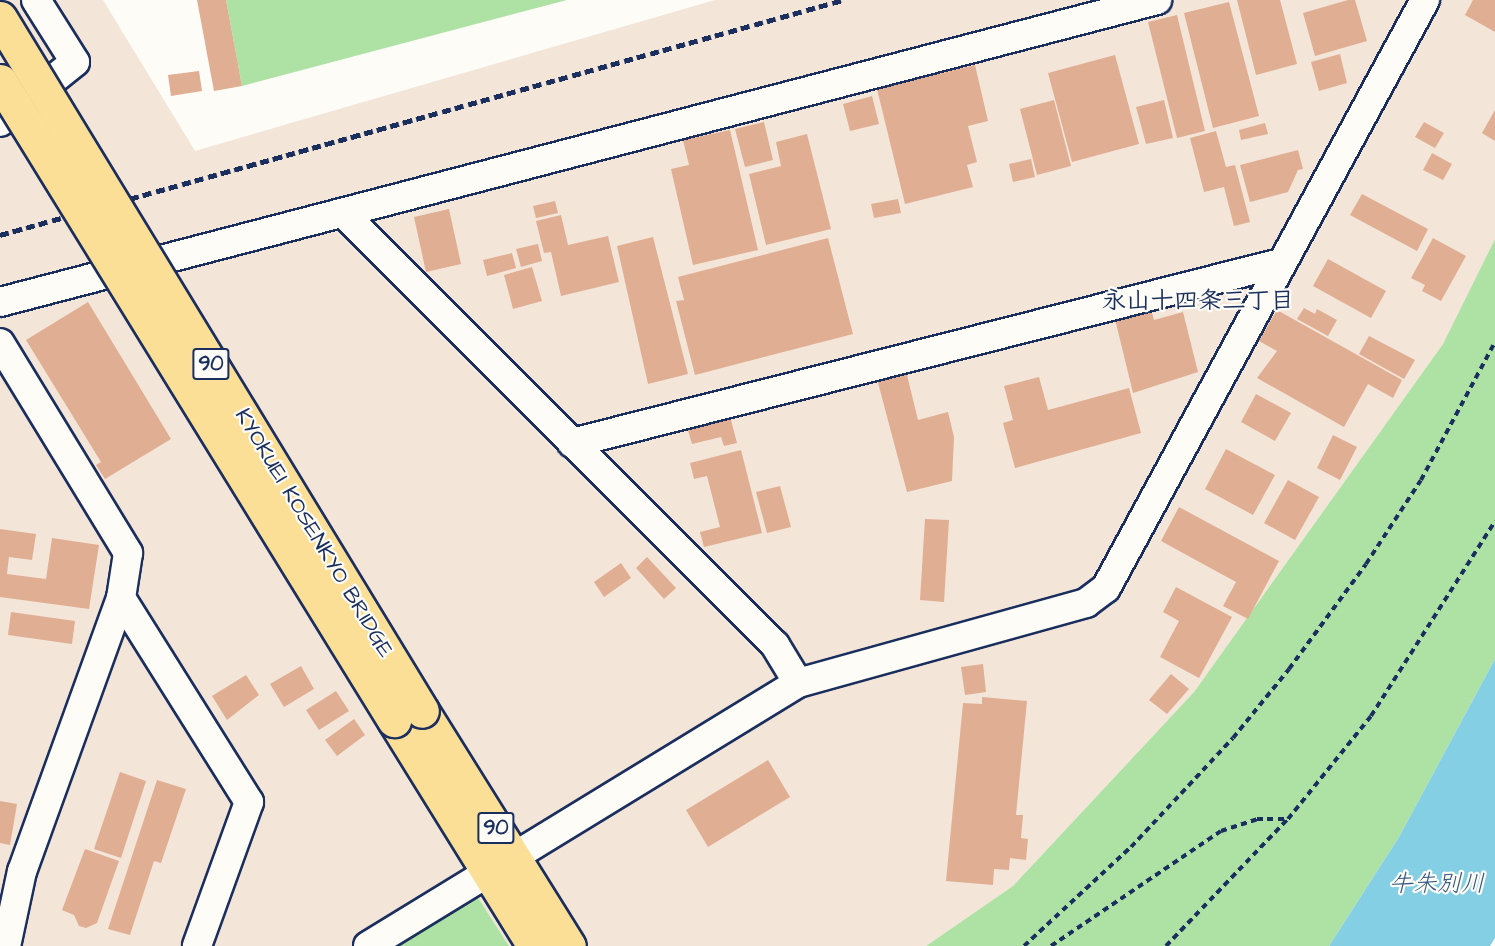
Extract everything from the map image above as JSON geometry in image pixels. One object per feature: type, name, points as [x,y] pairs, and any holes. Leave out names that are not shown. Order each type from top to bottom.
[{"type":"main road","name":"KYOKUEI KOSENKYO BRIDGE","points":[[0,18],[408,716]]},
{"type":"main road","name":"KYOKUEI KOSENKYO BRIDGE","points":[[0,81],[408,716]]},
{"type":"main road","name":"90","points":[[408,716],[501,865],[569,946]]},
{"type":"main road","name":"90","points":[[501,865],[534,946]]},
{"type":"street","points":[[0,122],[75,62],[36,0]]},
{"type":"street","points":[[0,302],[1157,0]]},
{"type":"street","points":[[368,946],[798,683],[1086,603],[1106,588],[1280,263],[1425,0]]},
{"type":"street","points":[[343,213],[775,645],[798,683]]},
{"type":"street","points":[[572,443],[1280,263]]},
{"type":"street","points":[[0,343],[128,553],[121,598],[22,871],[6,946]]},
{"type":"street","points":[[121,598],[249,802],[197,946]]},
{"type":"path","points":[[1024,946],[1131,847],[1233,738],[1289,669],[1366,564],[1421,480],[1495,342]]},
{"type":"path","points":[[1166,946],[1288,819],[1371,716],[1495,521]]},
{"type":"path","points":[[1051,946],[1221,831],[1257,819],[1288,819]]},
{"type":"shaded area","points":[[0,0],[103,0],[195,151],[715,0],[1495,0],[1495,239],[1443,344],[1194,692],[1013,886],[926,946],[509,946],[470,885],[368,946],[0,946]]},
{"type":"green space","points":[[226,0],[567,0],[242,86]]},
{"type":"green space","points":[[1495,239],[1495,659],[1399,837],[1329,946],[926,946],[1013,886],[1194,692],[1443,344]]},
{"type":"green space","points":[[470,885],[509,946],[368,946]]},
{"type":"water","name":"牛朱別川","points":[[1495,659],[1495,938],[1490,946],[1329,946],[1399,837]]},
{"type":"building","points":[[197,0],[226,0],[242,86],[214,91]]},
{"type":"building","points":[[1237,0],[1280,0],[1297,64],[1256,75]]},
{"type":"building","points":[[1355,0],[1367,41],[1315,56],[1303,13]]},
{"type":"building","points":[[1473,0],[1495,0],[1495,32],[1465,15]]},
{"type":"building","points":[[1229,2],[1259,116],[1213,128],[1184,13]]},
{"type":"building","points":[[1177,15],[1205,131],[1177,138],[1148,22]]},
{"type":"building","points":[[1340,54],[1347,83],[1319,91],[1311,62]]},
{"type":"building","points":[[1115,55],[1139,144],[1072,162],[1048,73]]},
{"type":"building","points":[[975,65],[988,121],[968,126],[977,162],[967,165],[973,187],[905,204],[877,89]]},
{"type":"building","points":[[199,71],[202,91],[171,96],[168,75]]},
{"type":"building","points":[[872,96],[879,124],[850,131],[843,104]]},
{"type":"building","points":[[1054,100],[1071,166],[1037,175],[1020,109]]},
{"type":"building","points":[[1164,100],[1173,138],[1146,144],[1136,107]]},
{"type":"building","points":[[1495,110],[1495,141],[1482,133]]},
{"type":"building","points":[[764,122],[773,160],[745,167],[735,129]]},
{"type":"building","points":[[1424,122],[1444,133],[1435,148],[1415,137]]},
{"type":"building","points":[[1265,123],[1268,134],[1241,140],[1239,130]]},
{"type":"building","points":[[730,130],[758,250],[693,265],[671,169],[689,165],[683,140]]},
{"type":"building","points":[[1216,131],[1226,167],[1235,165],[1250,222],[1234,226],[1224,187],[1204,192],[1190,138]]},
{"type":"building","points":[[807,134],[831,229],[766,245],[749,174],[781,166],[776,142]]},
{"type":"building","points":[[1298,150],[1303,169],[1298,170],[1288,192],[1250,202],[1240,165]]},
{"type":"building","points":[[1432,153],[1452,164],[1443,180],[1423,170]]},
{"type":"building","points":[[1031,159],[1035,177],[1013,182],[1009,164]]},
{"type":"building","points":[[1362,194],[1428,229],[1417,251],[1350,215]]},
{"type":"building","points":[[898,199],[901,213],[874,218],[871,204]]},
{"type":"building","points":[[555,201],[558,213],[536,218],[533,206]]},
{"type":"building","points":[[449,209],[461,264],[426,272],[414,217]]},
{"type":"building","points":[[561,215],[568,245],[608,236],[619,282],[561,296],[551,252],[544,253],[536,221]]},
{"type":"building","points":[[653,237],[688,374],[648,384],[617,246]]},
{"type":"building","points":[[828,238],[853,334],[695,375],[676,301],[684,300],[678,277]]},
{"type":"building","points":[[1433,238],[1466,256],[1441,301],[1422,291],[1425,285],[1411,278]]},
{"type":"building","points":[[538,244],[542,261],[521,267],[516,249]]},
{"type":"building","points":[[512,253],[516,268],[487,276],[483,260]]},
{"type":"building","points":[[1328,259],[1386,291],[1371,318],[1313,286]]},
{"type":"building","points":[[532,267],[542,301],[513,309],[504,275]]},
{"type":"building","points":[[88,302],[171,439],[105,479],[96,465],[101,462],[26,340]]},
{"type":"building","points":[[1150,306],[1154,320],[1183,312],[1198,372],[1133,393],[1114,315]]},
{"type":"building","points":[[1304,308],[1315,314],[1317,309],[1337,320],[1328,336],[1297,319]]},
{"type":"building","points":[[1277,310],[1402,380],[1393,398],[1368,384],[1344,427],[1257,378],[1277,351],[1259,341]]},
{"type":"building","points":[[1369,336],[1415,360],[1404,379],[1359,354]]},
{"type":"building","points":[[906,371],[918,420],[948,412],[954,437],[952,481],[907,492],[877,379]]},
{"type":"building","points":[[1039,377],[1048,410],[1129,388],[1141,433],[1015,468],[1003,423],[1013,420],[1004,386]]},
{"type":"building","points":[[1256,394],[1291,413],[1275,441],[1241,422]]},
{"type":"building","points":[[730,416],[737,443],[724,446],[721,437],[692,444],[687,427]]},
{"type":"building","points":[[1333,435],[1357,447],[1340,480],[1317,468]]},
{"type":"building","points":[[1226,449],[1275,475],[1253,515],[1205,489]]},
{"type":"building","points":[[741,450],[762,533],[704,547],[700,532],[720,527],[707,476],[694,479],[690,463]]},
{"type":"building","points":[[1288,480],[1319,497],[1295,540],[1264,523]]},
{"type":"building","points":[[780,486],[791,527],[767,533],[756,492]]},
{"type":"building","points":[[1179,507],[1279,561],[1248,619],[1223,606],[1236,582],[1161,541]]},
{"type":"building","points":[[925,519],[949,520],[944,602],[920,600]]},
{"type":"building","points":[[0,529],[36,534],[32,560],[9,557],[7,574],[46,579],[52,538],[99,545],[89,609],[0,597]]},
{"type":"building","points":[[647,557],[676,588],[664,599],[636,568]]},
{"type":"building","points":[[621,563],[631,578],[604,597],[594,582]]},
{"type":"building","points":[[1176,587],[1232,617],[1199,678],[1160,657],[1179,621],[1163,612]]},
{"type":"building","points":[[11,612],[75,621],[72,644],[8,635]]},
{"type":"building","points":[[983,664],[986,692],[965,695],[961,667]]},
{"type":"building","points":[[301,666],[314,689],[284,707],[270,684]]},
{"type":"building","points":[[1171,674],[1189,689],[1167,714],[1149,700]]},
{"type":"building","points":[[246,675],[259,695],[227,720],[212,696]]},
{"type":"building","points":[[336,691],[349,711],[319,730],[306,710]]},
{"type":"building","points":[[982,697],[1027,701],[1016,815],[1023,815],[1021,838],[1028,839],[1026,860],[1010,858],[1009,870],[994,869],[993,885],[946,881],[963,703],[982,704]]},
{"type":"building","points":[[354,719],[365,735],[337,756],[325,740]]},
{"type":"building","points":[[768,760],[790,797],[708,847],[686,810]]},
{"type":"building","points":[[120,772],[146,781],[121,858],[94,849]]},
{"type":"building","points":[[157,780],[186,789],[161,863],[154,861],[130,935],[108,929]]},
{"type":"building","points":[[0,801],[17,804],[10,845],[0,843]]},
{"type":"building","points":[[85,849],[119,861],[97,923],[86,928],[79,926],[74,915],[62,910]]},
{"type":"railway","points":[[0,235],[843,0]]},
{"type":"district","name":"永山十四条三丁目","points":[[1198,302]]}]
